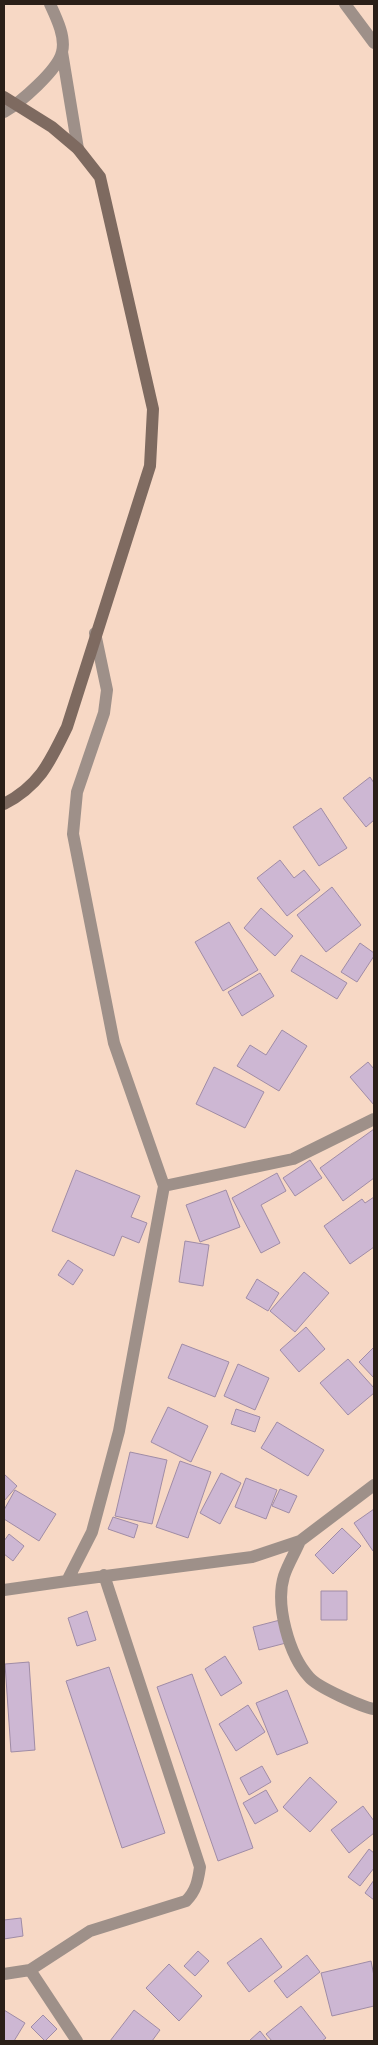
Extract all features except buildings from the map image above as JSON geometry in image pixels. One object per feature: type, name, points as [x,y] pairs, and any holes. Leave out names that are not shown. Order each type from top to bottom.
[{"type":"street","points":[[50,4],[60,27],[62,52],[78,148]]},
{"type":"street","points":[[345,4],[374,43]]},
{"type":"street","points":[[4,112],[18,104],[48,74],[62,52]]},
{"type":"street","points":[[4,97],[52,127],[78,148],[100,177],[153,409],[150,466],[95,633],[67,726],[49,764],[24,794],[4,804]]},
{"type":"street","points":[[67,1581],[92,1532],[119,1431],[164,1186],[114,1043],[73,834],[77,792],[104,713],[108,690],[95,633]]},
{"type":"street","points":[[164,1186],[292,1159],[374,1119]]},
{"type":"street","points":[[4,1590],[104,1575],[252,1557],[300,1541],[374,1485]]},
{"type":"street","points":[[300,1541],[284,1577],[282,1599],[282,1622],[294,1650],[310,1678],[334,1693],[374,1710]]},
{"type":"street","points":[[4,1974],[30,1970],[90,1931],[186,1901],[193,1894],[198,1881],[200,1867],[104,1575]]},
{"type":"street","points":[[30,1970],[77,2041]]}]
